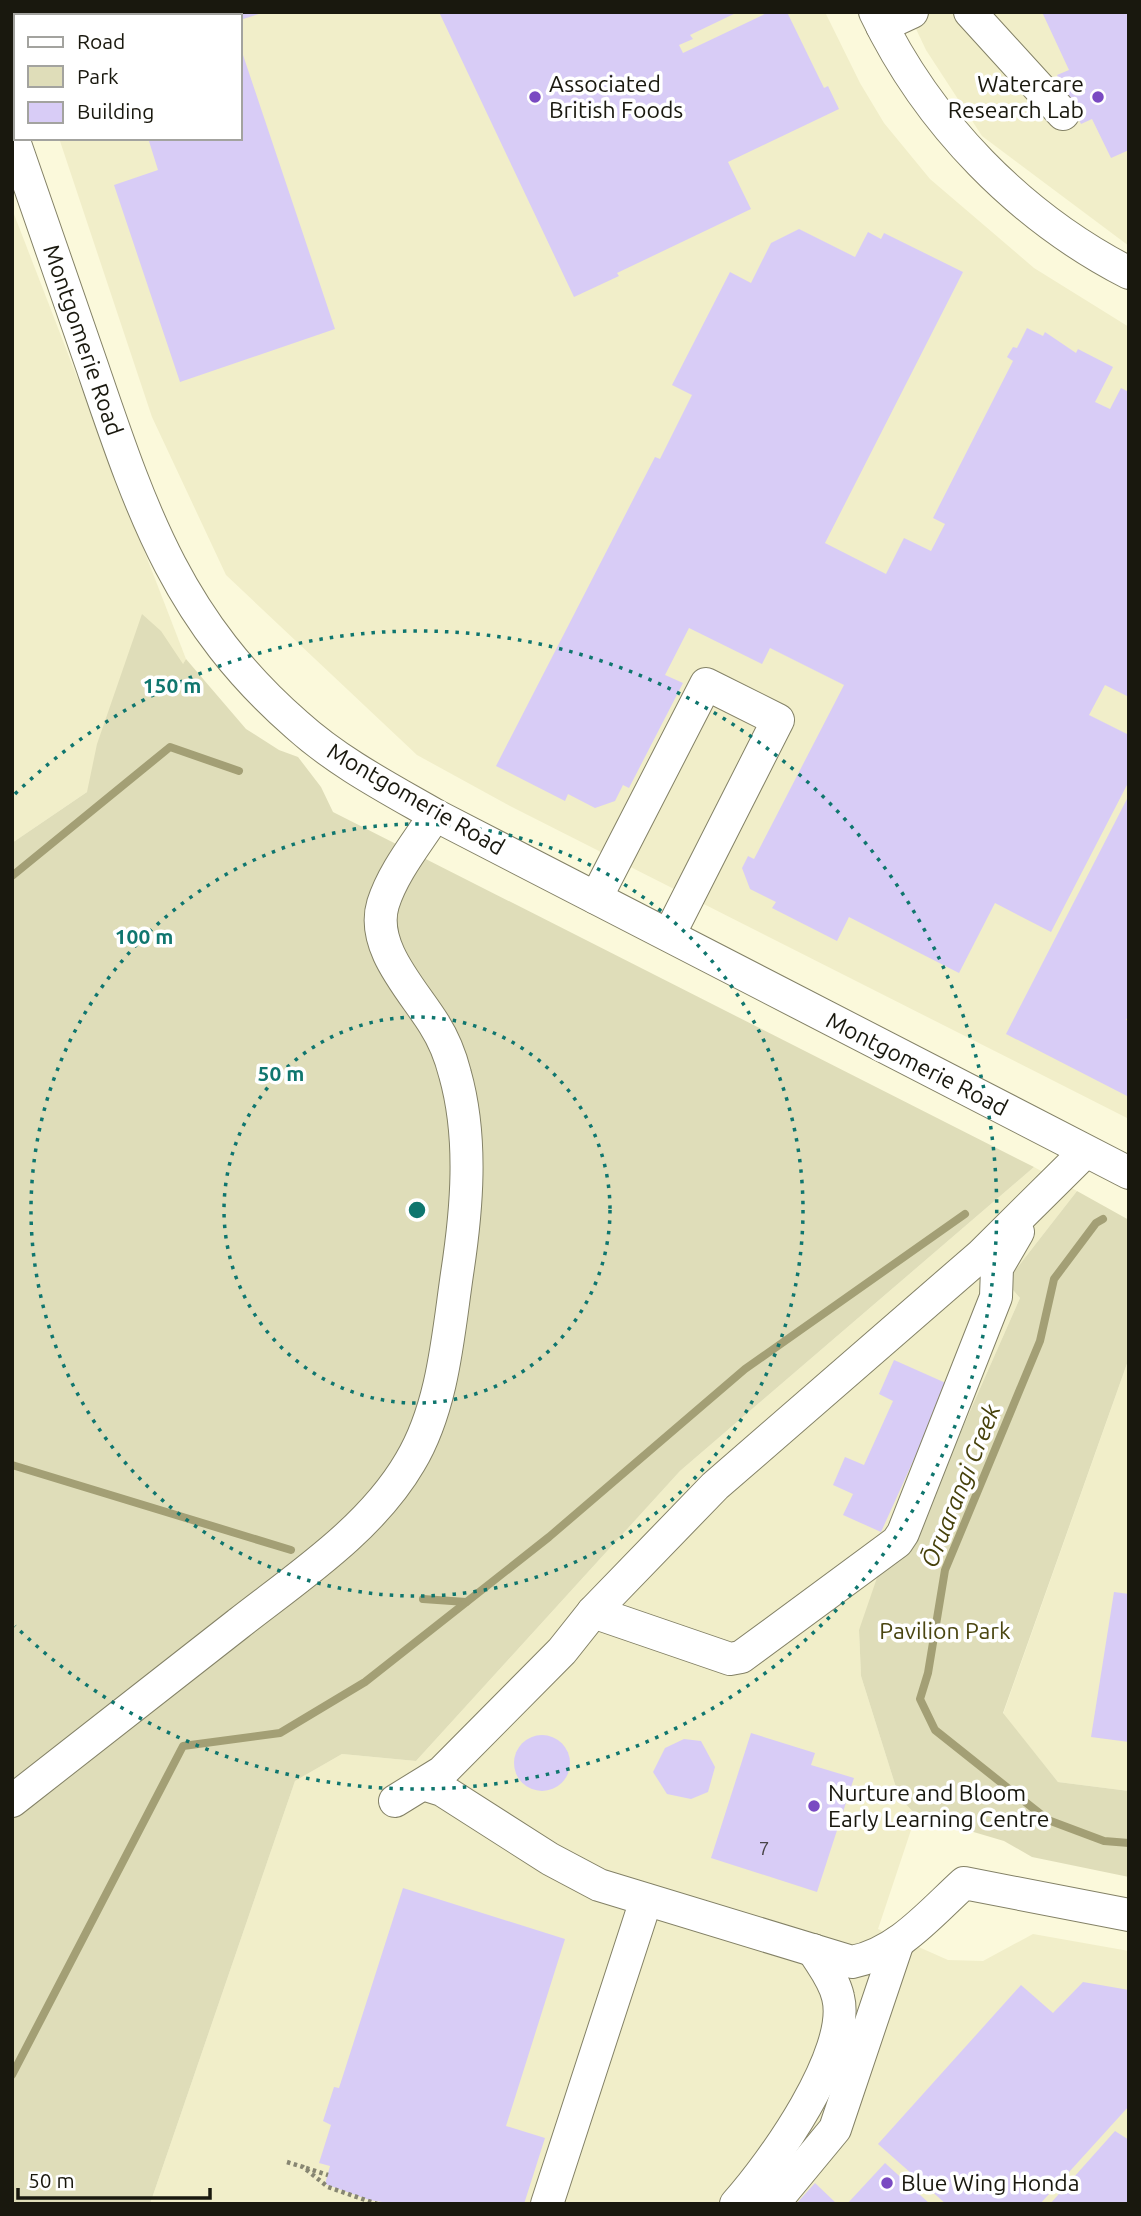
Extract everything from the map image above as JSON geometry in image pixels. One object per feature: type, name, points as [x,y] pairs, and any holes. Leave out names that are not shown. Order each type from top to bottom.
[{"type":"street","points":[[912,12],[879,19],[934,111],[1008,191],[1102,259],[1129,273]]},
{"type":"street","points":[[970,12],[1063,114]]},
{"type":"street","name":"Montgomerie Road","points":[[12,135],[121,451],[158,546],[177,582],[241,670],[298,727],[365,775],[435,815],[1085,1152],[1129,1172]]},
{"type":"street","points":[[596,898],[706,684],[778,720],[669,935]]},
{"type":"street","points":[[12,1801],[292,1582],[384,1501],[411,1461],[435,1402],[451,1314],[465,1222],[465,1120],[455,1072],[436,1027],[395,964],[382,934],[382,906],[394,879],[435,815]]},
{"type":"street","points":[[395,1801],[408,1791],[426,1785],[562,1651],[593,1612],[715,1486],[981,1255],[1085,1152]]},
{"type":"street","points":[[593,1612],[730,1659],[741,1657],[897,1542],[903,1533],[996,1297],[998,1268],[1041,1195]]},
{"type":"street","points":[[426,1785],[442,1790],[583,1877],[646,1900],[852,1962],[873,1958],[898,1942],[964,1883],[1129,1915]]},
{"type":"street","points":[[547,2204],[646,1900]]},
{"type":"street","points":[[773,2204],[835,2129],[898,1942]]},
{"type":"street","points":[[736,2204],[809,2101],[829,2056],[838,2020],[839,1999],[832,1979],[813,1950]]},
{"type":"path","points":[[287,2162],[328,2175]]},
{"type":"path","points":[[303,2167],[328,2187],[377,2204]]},
{"type":"shaded area","points":[[16,12],[825,12],[860,83],[884,123],[930,179],[1034,268],[1129,327],[1129,1119],[510,806],[417,755],[226,575],[152,417],[60,140],[242,140],[242,14]]},
{"type":"shaded area","points":[[908,12],[1129,12],[1129,246],[982,136],[926,50]]},
{"type":"shaded area","points":[[12,209],[186,659],[125,766],[12,843]]},
{"type":"shaded area","points":[[1034,1167],[1077,1191],[1006,1282],[1020,1298],[913,1540],[859,1630],[861,1676],[899,1797],[916,1815],[878,1929],[948,1960],[983,1961],[1033,1934],[1129,1951],[1129,2204],[150,2204],[295,1781],[342,1754],[416,1761],[680,1471]]},
{"type":"shaded area","points":[[1129,1358],[1129,1791],[1058,1782],[1003,1714]]},
{"type":"green space","points":[[142,614],[161,631],[183,664],[186,659],[246,729],[279,750],[298,757],[321,787],[333,812],[1034,1167],[680,1471],[416,1761],[342,1754],[295,1781],[150,2204],[12,2204],[12,843],[87,792],[97,744]]},
{"type":"green space","name":"Pavilion Park","points":[[1077,1191],[1129,1220],[1129,1358],[1003,1713],[1058,1782],[1129,1791],[1129,1877],[1032,1857],[1004,1841],[916,1815],[899,1797],[861,1676],[859,1630],[880,1569],[913,1540],[1020,1298],[1006,1282]]},
{"type":"building","points":[[262,12],[242,19],[242,14],[174,14]]},
{"type":"building","points":[[439,12],[738,12],[690,35],[693,39],[679,45],[683,53],[769,12],[787,12],[824,88],[828,86],[839,109],[728,162],[751,209],[617,273],[619,276],[574,297]]},
{"type":"building","name":"Watercare Research Lab","points":[[1042,12],[1129,12],[1129,150],[1111,158],[1092,119],[1081,124],[1057,75],[1069,70]]},
{"type":"building","points":[[242,52],[335,329],[180,382],[114,185],[158,170],[149,140],[242,140]]},
{"type":"building","points":[[799,229],[855,257],[868,232],[881,239],[884,233],[963,272],[825,543],[886,574],[904,538],[931,551],[945,524],[933,518],[1013,361],[1007,357],[1013,347],[1017,348],[1027,328],[1043,336],[1045,332],[1076,353],[1078,349],[1113,367],[1095,402],[1110,409],[1121,388],[1129,392],[1129,697],[1105,685],[1089,715],[1129,735],[1129,781],[1051,932],[995,903],[959,973],[849,917],[837,941],[772,908],[776,902],[750,889],[742,868],[748,856],[754,859],[844,685],[770,648],[762,664],[689,628],[665,675],[683,683],[629,788],[623,785],[615,801],[595,808],[568,794],[565,801],[496,766],[655,457],[660,459],[692,395],[672,385],[730,272],[751,283],[771,243]]},
{"type":"building","points":[[1129,795],[1129,1014],[1126,1020],[1129,1021],[1129,1097],[1006,1034]]},
{"type":"building","points":[[894,1360],[948,1384],[881,1532],[843,1515],[853,1494],[833,1485],[845,1457],[864,1465],[893,1401],[879,1394]]},
{"type":"building","points":[[1114,1592],[1129,1594],[1129,1742],[1091,1737]]},
{"type":"building","points":[[751,1733],[815,1753],[811,1765],[854,1778],[817,1892],[711,1858]]},
{"type":"building","points":[[536,1735],[548,1735],[562,1743],[570,1757],[568,1774],[562,1783],[548,1791],[536,1791],[519,1779],[514,1769],[514,1757],[526,1740]]},
{"type":"building","points":[[684,1739],[701,1741],[715,1767],[708,1792],[691,1799],[667,1794],[653,1772],[665,1748]]},
{"type":"building","points":[[403,1888],[565,1939],[506,2126],[545,2138],[524,2204],[396,2204],[369,2200],[325,2184],[330,2166],[319,2163],[331,2125],[323,2121],[334,2087],[339,2088]]},
{"type":"building","points":[[1083,1982],[1129,1990],[1129,2106],[1040,2204],[946,2204],[878,2144],[1021,1985],[1053,2013]]},
{"type":"building","points":[[1115,2131],[1129,2140],[1129,2204],[1050,2204]]},
{"type":"building","name":"Blue Wing Honda","points":[[885,2163],[930,2204],[847,2204]]},
{"type":"building","name":"Blue Wing Honda","points":[[815,2183],[837,2204],[796,2204]]},
{"type":"waterway","points":[[12,876],[170,747],[239,771]]},
{"type":"waterway","points":[[12,2075],[183,1746],[280,1733],[365,1682],[549,1537],[745,1369],[965,1214]]},
{"type":"waterway","name":"Ōruarangi Creek","points":[[1103,1219],[1096,1223],[1054,1279],[1040,1341],[945,1570],[928,1673],[920,1699],[935,1730],[1048,1820],[1104,1841],[1129,1843]]},
{"type":"waterway","points":[[12,1465],[291,1550]]},
{"type":"waterway","points":[[423,1599],[466,1602]]},
{"type":"place","name":"Associated British Foods","points":[[535,97]]},
{"type":"place","name":"Watercare Research Lab","points":[[1098,97]]},
{"type":"place","name":"Nurture and Bloom Early Learning Centre","points":[[814,1806]]},
{"type":"place","name":"Blue Wing Honda","points":[[887,2183]]}]
